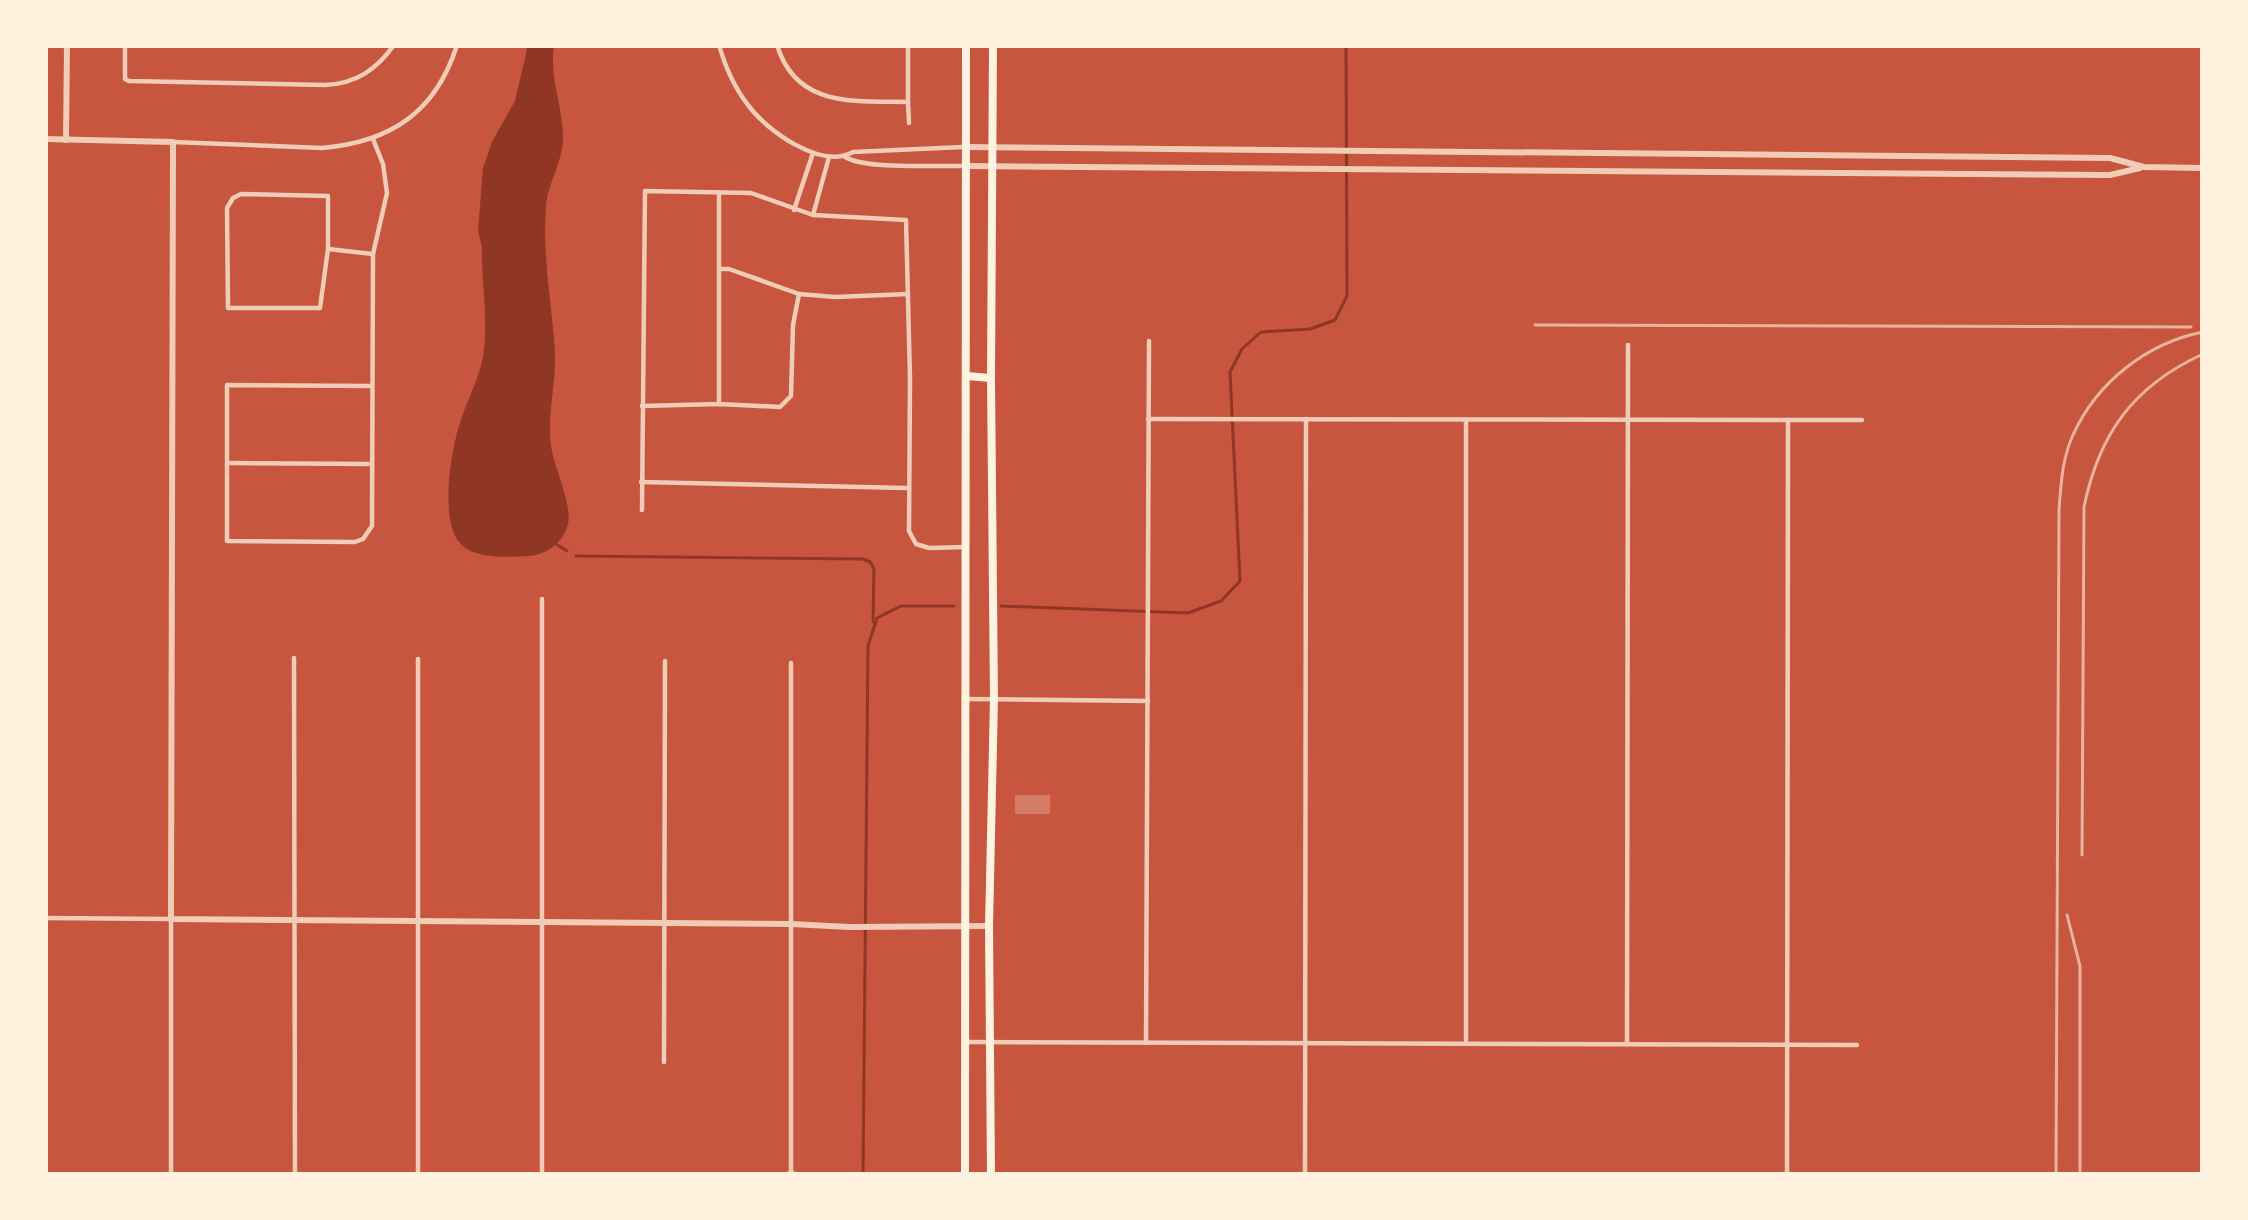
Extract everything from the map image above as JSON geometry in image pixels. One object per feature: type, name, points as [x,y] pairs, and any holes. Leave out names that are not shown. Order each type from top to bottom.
[{"type":"main road","points":[[965,1175],[966,45]]},
{"type":"main road","points":[[991,1175],[993,45]]},
{"type":"main road","points":[[967,376],[991,378]]},
{"type":"street","points":[[66,140],[68,45]]},
{"type":"street","points":[[125,45],[125,79],[129,81],[326,85],[366,74],[394,45]]},
{"type":"street","points":[[45,139],[346,146],[398,127],[432,98],[457,45]]},
{"type":"street","points":[[719,45],[744,101],[758,118],[785,138],[829,157],[994,145],[2110,158],[2144,167],[2203,168]]},
{"type":"street","points":[[777,45],[799,82],[824,96],[908,102]]},
{"type":"street","points":[[908,45],[909,123]]},
{"type":"street","points":[[372,386],[227,385],[226,541],[355,542],[372,526],[373,254],[387,193],[374,139]]},
{"type":"street","points":[[170,1175],[173,142]]},
{"type":"street","points":[[1185,149],[1185,168]]},
{"type":"street","points":[[1315,169],[1320,149]]},
{"type":"street","points":[[794,210],[813,152]]},
{"type":"street","points":[[813,215],[829,157]]},
{"type":"street","points":[[845,157],[869,164],[1185,168],[2110,175],[2144,167]]},
{"type":"street","points":[[642,510],[645,191],[751,193],[813,215],[906,220],[909,531],[916,544],[929,548],[966,547]]},
{"type":"street","points":[[719,192],[719,404]]},
{"type":"street","points":[[241,194],[328,196],[328,249],[320,308],[228,308],[227,208],[232,198],[241,194]]},
{"type":"street","points":[[328,249],[373,254]]},
{"type":"street","points":[[719,269],[799,294],[908,294]]},
{"type":"street","points":[[642,406],[780,407],[791,396],[799,294]]},
{"type":"street","points":[[1146,1043],[1149,341]]},
{"type":"street","points":[[1627,1044],[1628,346]]},
{"type":"street","points":[[1148,419],[1862,420]]},
{"type":"street","points":[[1305,1175],[1306,419]]},
{"type":"street","points":[[1466,420],[1466,1044]]},
{"type":"street","points":[[1787,1175],[1788,420]]},
{"type":"street","points":[[227,463],[372,464]]},
{"type":"street","points":[[641,482],[907,488]]},
{"type":"street","points":[[542,599],[542,1175]]},
{"type":"street","points":[[294,658],[296,1175]]},
{"type":"street","points":[[418,659],[418,1175]]},
{"type":"street","points":[[664,1062],[665,661]]},
{"type":"street","points":[[791,663],[791,1174]]},
{"type":"street","points":[[964,699],[1148,701]]},
{"type":"street","points":[[45,918],[989,926]]},
{"type":"street","points":[[965,1042],[1857,1045]]},
{"type":"shaded area","points":[[528,45],[554,45],[563,135],[546,206],[545,243],[555,352],[550,435],[569,515],[563,536],[548,550],[501,557],[473,552],[459,542],[450,518],[449,485],[456,438],[485,343],[478,231],[483,168],[515,101]]},
{"type":"building","points":[[1015,795],[1050,795],[1050,814],[1015,814]]},
{"type":"waterway","points":[[1001,606],[1188,613],[1221,601],[1240,581],[1230,372],[1242,349],[1261,332],[1310,329],[1335,320],[1347,296],[1346,45]]},
{"type":"waterway","points":[[556,544],[567,551]]},
{"type":"waterway","points":[[576,556],[863,559],[874,569],[875,624]]},
{"type":"waterway","points":[[863,1175],[868,646],[877,618],[901,606],[954,606]]},
{"type":"railway","points":[[1535,325],[2191,327]]},
{"type":"railway","points":[[2056,1172],[2059,510],[2066,453],[2083,416],[2110,382],[2162,345],[2203,332]]},
{"type":"railway","points":[[2082,855],[2084,507],[2099,457],[2123,415],[2157,381],[2203,354]]},
{"type":"railway","points":[[2067,915],[2080,966],[2080,1173]]}]
